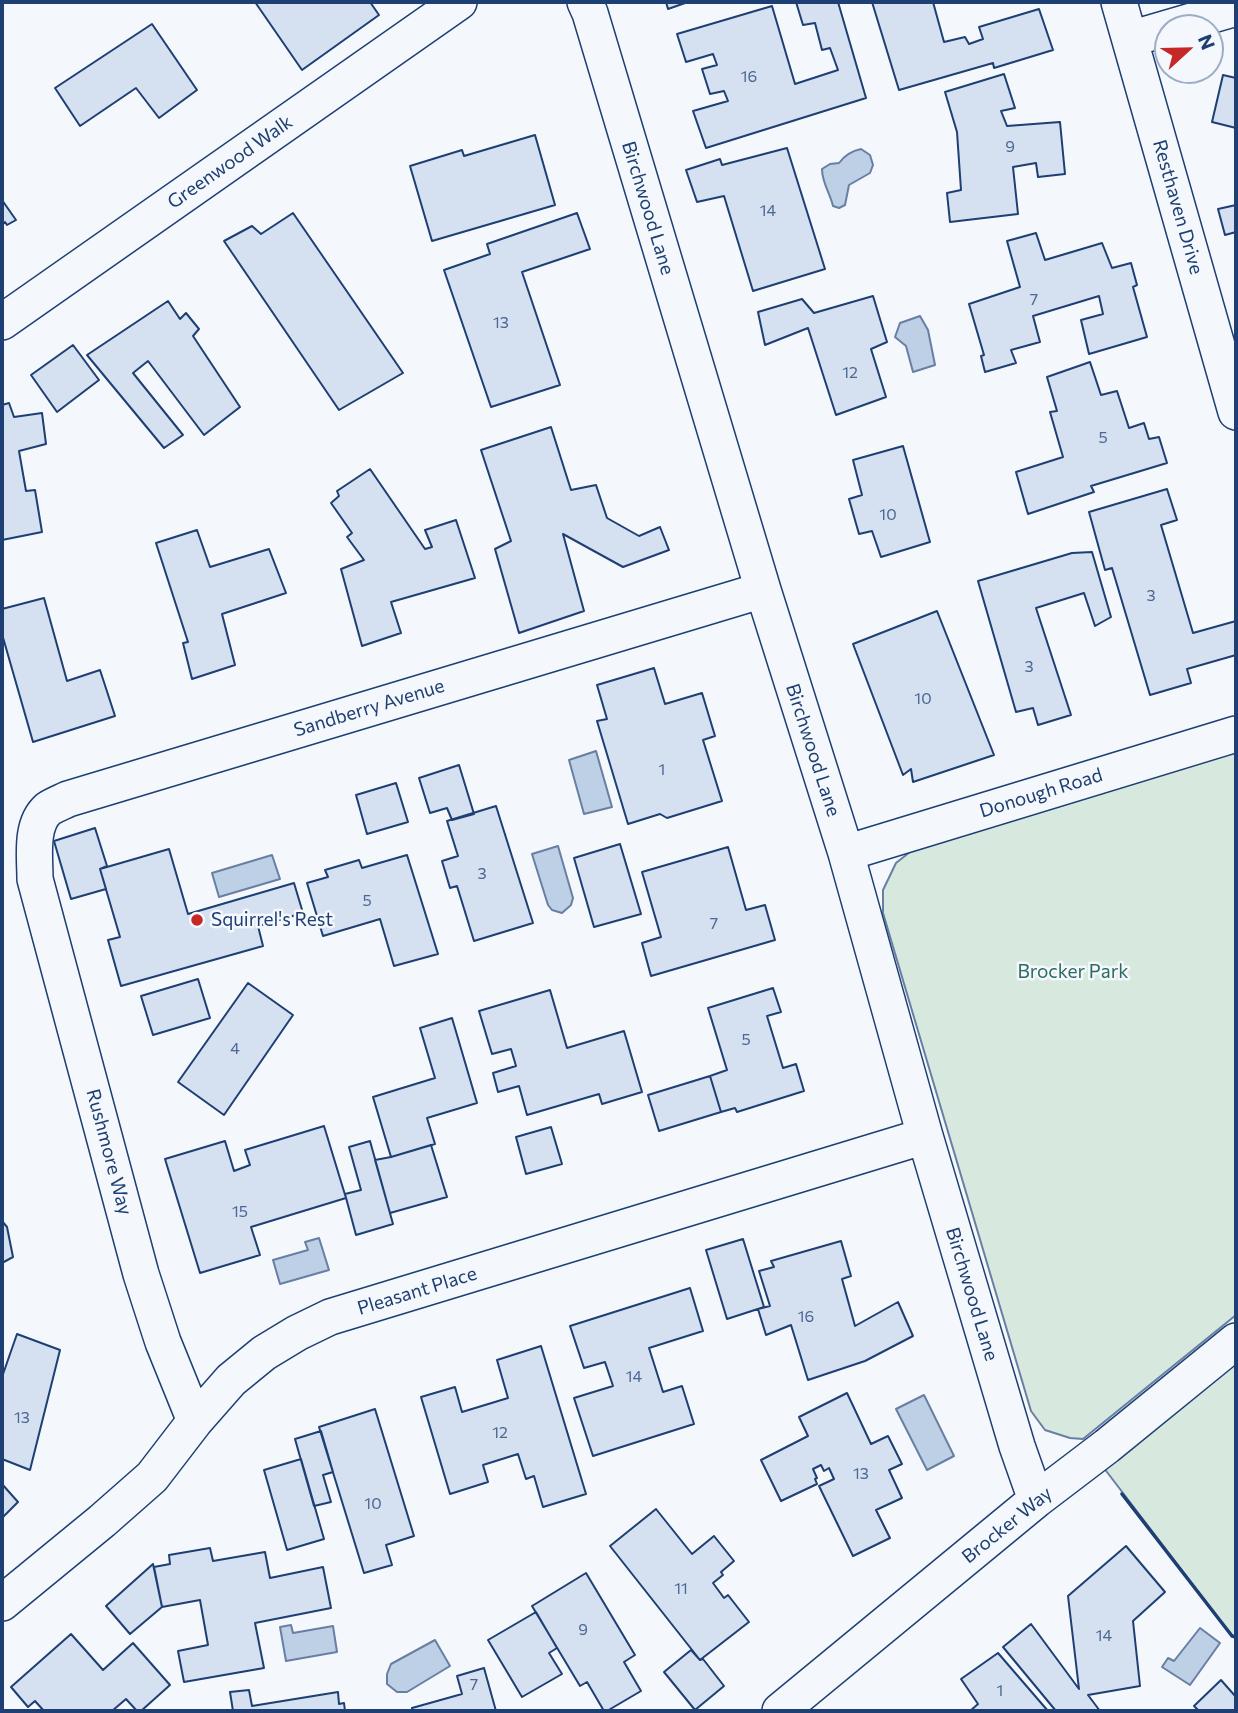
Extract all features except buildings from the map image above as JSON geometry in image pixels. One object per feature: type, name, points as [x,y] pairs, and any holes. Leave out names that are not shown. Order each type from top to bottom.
[{"type":"street","name":"Greenwood Walk","points":[[2,322],[459,2]]},
{"type":"street","name":"Birchwood Lane","points":[[585,2],[763,590],[846,853],[925,1136],[1017,1446],[1036,1500]]},
{"type":"street","name":"Resthaven Drive","points":[[1119,2],[1236,412]]},
{"type":"street","points":[[1130,39],[1236,8]]},
{"type":"street","name":"Sandberry Avenue","points":[[35,879],[36,832],[40,818],[49,808],[68,799],[763,590]]},
{"type":"street","name":"Donough Road","points":[[846,853],[1236,734]]},
{"type":"street","name":"Rushmore Way","points":[[35,879],[141,1274],[163,1342],[195,1421]]},
{"type":"street","name":"Pleasant Place","points":[[2,1604],[152,1477],[231,1380],[264,1353],[297,1333],[330,1317],[925,1136]]},
{"type":"street","name":"Brocker Way","points":[[780,1711],[1036,1500],[1236,1341]]},
{"type":"green space","name":"Brocker Park","points":[[1236,752],[1236,1315],[1083,1439],[1070,1438],[1045,1430],[1031,1411],[883,913],[883,890],[896,863],[915,848]]},
{"type":"green space","points":[[1236,1341],[1236,1637],[1232,1636],[1094,1455]]},
{"type":"water","points":[[861,149],[870,155],[873,165],[870,173],[849,185],[845,205],[839,208],[833,206],[822,169],[839,163],[848,154]]},
{"type":"water","points":[[920,316],[928,330],[935,365],[913,372],[906,346],[895,337],[900,323]]},
{"type":"water","points":[[596,751],[612,807],[584,814],[569,760]]},
{"type":"water","points":[[558,846],[573,898],[571,905],[562,913],[552,910],[548,905],[532,854]]},
{"type":"water","points":[[272,855],[280,879],[219,897],[212,873]]},
{"type":"water","points":[[319,1238],[329,1270],[280,1284],[273,1260],[308,1250],[305,1242]]},
{"type":"water","points":[[924,1395],[954,1456],[927,1470],[896,1409]]},
{"type":"water","points":[[291,1625],[293,1633],[333,1626],[337,1652],[286,1661],[280,1627]]},
{"type":"water","points":[[1200,1628],[1220,1643],[1190,1685],[1162,1667],[1168,1658],[1174,1661]]},
{"type":"water","points":[[435,1640],[450,1666],[407,1692],[397,1692],[387,1684],[391,1664]]},
{"type":"wall","points":[[1122,1494],[1232,1636],[1236,1637]]},
{"type":"place","name":"Squirrel's Rest","points":[[197,920]]}]
